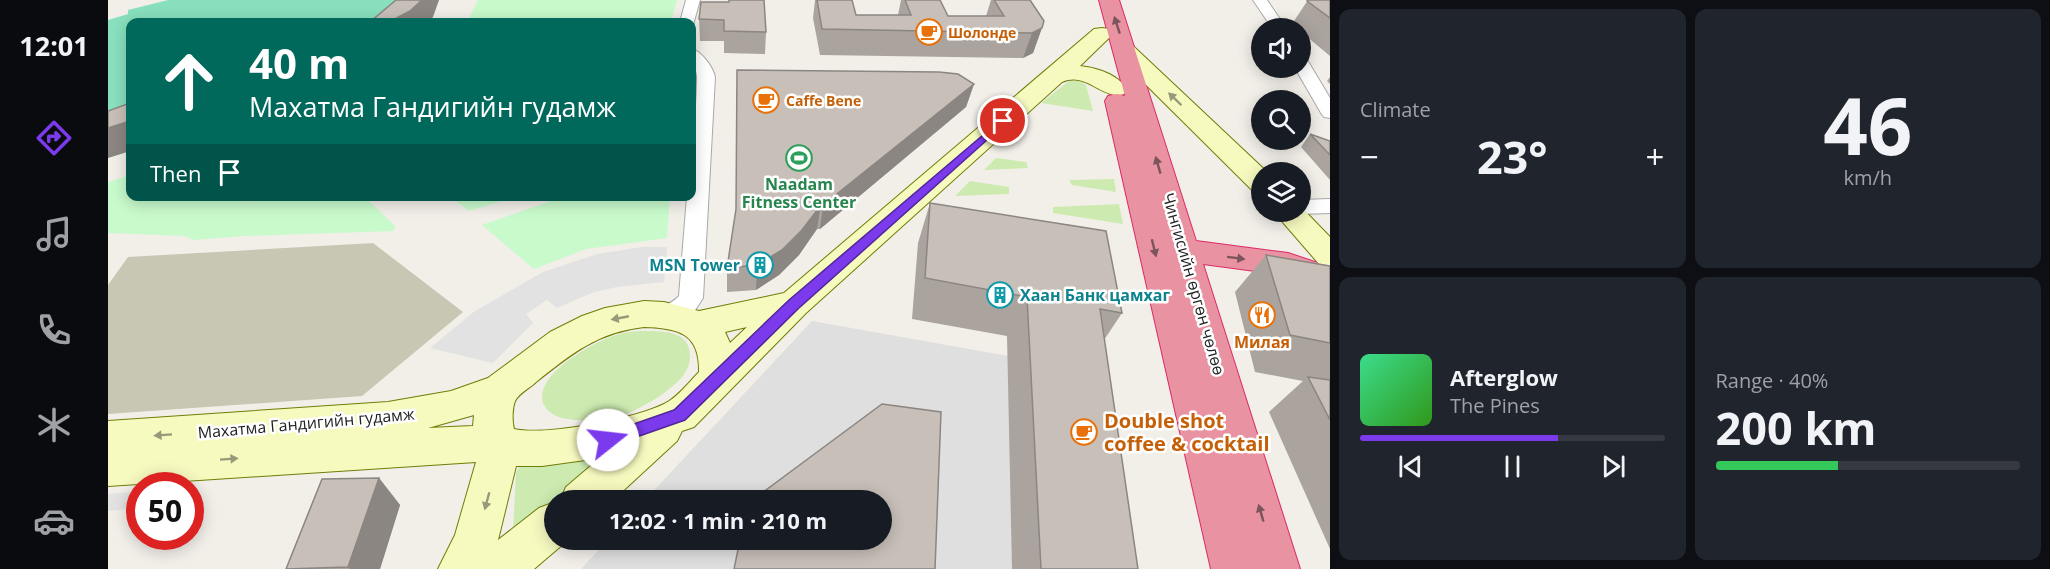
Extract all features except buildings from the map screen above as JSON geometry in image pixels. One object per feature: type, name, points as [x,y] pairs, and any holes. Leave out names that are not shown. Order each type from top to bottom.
[{"type":"highway","name":"Чингисийн өргөн чөлөө","points":[[1093,0],[1113,42],[1184,251],[1278,569]]},
{"type":"highway","name":"Чингисийн өргөн чөлөө","points":[[1109,0],[1114,89],[1234,569]]},
{"type":"highway","points":[[1184,251],[1288,264],[1329,262]]},
{"type":"main road","points":[[593,490],[680,415],[794,304],[1053,77],[1113,42],[1251,174]]},
{"type":"main road","points":[[1053,77],[1069,73],[1085,74],[1105,80],[1114,89]]},
{"type":"main road","points":[[1297,222],[1329,262]]},
{"type":"main road","name":"Махатма Гандигийн гудамж","points":[[108,439],[388,419],[451,407],[500,390],[548,352],[591,327],[632,316],[683,320],[794,304]]},
{"type":"main road","points":[[683,320],[709,335],[716,346],[717,378]]},
{"type":"main road","points":[[461,569],[475,543],[500,444],[494,432],[493,419],[500,390]]},
{"type":"main road","name":"Махатма Гандигийн гудамж","points":[[108,467],[411,447],[500,444],[523,449],[588,443],[628,435],[680,415]]},
{"type":"main road","points":[[498,569],[544,532]]},
{"type":"street","points":[[689,18],[693,0]]},
{"type":"street","points":[[1260,0],[1272,18]]},
{"type":"street","points":[[683,320],[683,308],[691,298],[706,77],[705,70],[696,59]]},
{"type":"street","points":[[1309,78],[1330,113]]},
{"type":"street","points":[[1311,207],[1330,207]]},
{"type":"shaded area","points":[[373,243],[463,312],[362,396],[108,414],[108,285],[128,257]]},
{"type":"shaded area","points":[[642,247],[667,247],[664,282],[594,292],[557,308],[547,300],[526,314],[533,323],[493,363],[430,348],[475,311],[543,272],[597,254]]},
{"type":"shaded area","points":[[812,321],[1069,367],[1095,569],[581,569],[599,550],[892,550],[892,490],[654,490]]},
{"type":"shaded area","points":[[126,492],[126,509],[108,511],[108,494]]},
{"type":"green space","points":[[168,0],[439,0],[430,18],[126,18],[126,152],[108,158],[108,20],[128,14],[128,10]]},
{"type":"green space","points":[[478,0],[677,0],[672,18],[469,18]]},
{"type":"green space","points":[[1069,81],[1079,81],[1086,85],[1093,111],[1041,103]]},
{"type":"green space","points":[[996,158],[1026,162],[1028,168],[984,170]]},
{"type":"green space","points":[[126,176],[126,201],[369,201],[395,226],[394,231],[194,240],[184,236],[108,233],[108,182]]},
{"type":"green space","points":[[1114,179],[1116,192],[1072,185],[1069,180]]},
{"type":"green space","points":[[970,181],[1009,187],[1009,194],[955,196]]},
{"type":"green space","points":[[456,201],[502,201],[469,211]]},
{"type":"green space","points":[[551,201],[670,201],[667,238],[586,249],[534,269],[482,225]]},
{"type":"green space","points":[[1119,204],[1123,224],[1053,213],[1053,207]]},
{"type":"green space","points":[[645,331],[675,334],[686,342],[689,348],[690,359],[687,370],[666,392],[633,411],[600,419],[566,419],[553,414],[546,408],[542,397],[545,386],[564,364],[603,340],[625,333]]},
{"type":"green space","points":[[600,458],[572,490],[544,490],[544,514],[513,531],[516,473],[520,466]]},
{"type":"place","name":"Шолонде","points":[[929,32]]},
{"type":"place","name":"Caffe Bene","points":[[766,100]]},
{"type":"place","name":"Naadam Fitness Center","points":[[799,158]]},
{"type":"place","name":"MSN Tower","points":[[760,265]]},
{"type":"place","name":"Хаан Банк цамхаг","points":[[1000,295]]},
{"type":"place","name":"Милая","points":[[1262,315]]},
{"type":"place","name":"Double shot coffee & cocktail","points":[[1084,432]]},
{"type":"route","points":[[608,440],[628,435],[680,415],[794,304],[1003,121]]}]
